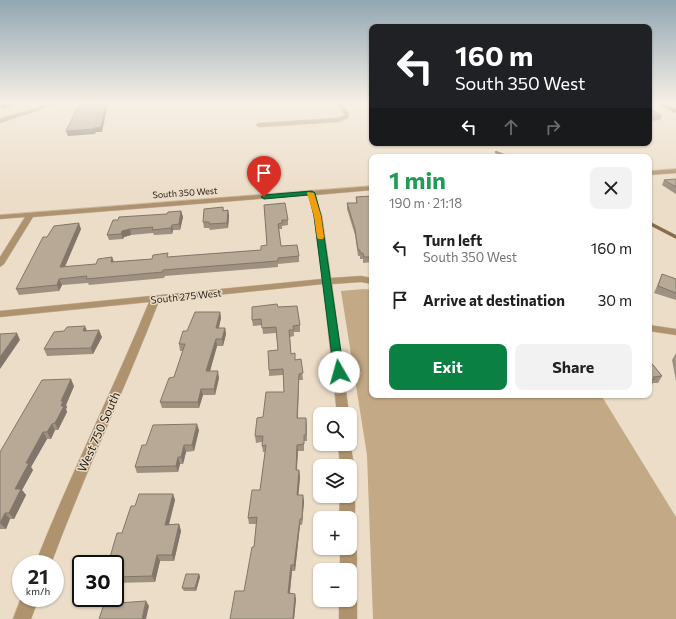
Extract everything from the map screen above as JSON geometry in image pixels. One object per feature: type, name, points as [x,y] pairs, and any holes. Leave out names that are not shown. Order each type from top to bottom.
[{"type":"street","points":[[652,173],[676,171]]},
{"type":"street","name":"South 350 West","points":[[0,217],[369,188]]},
{"type":"street","points":[[312,193],[318,216],[342,407]]},
{"type":"street","points":[[0,264],[30,215]]},
{"type":"street","name":"South 275 West","points":[[0,314],[327,281],[361,279],[369,280]]},
{"type":"street","name":"West 750 South","points":[[46,555],[61,517],[130,362],[155,299]]},
{"type":"street","points":[[652,328],[676,332]]},
{"type":"street","points":[[22,619],[27,607]]},
{"type":"street","points":[[348,607],[348,619]]},
{"type":"shaded area","points":[[369,290],[369,398],[603,398],[676,517],[676,619],[373,619],[367,455],[341,291]]},
{"type":"building","points":[[676,179],[676,187],[664,180]]},
{"type":"building","points":[[369,196],[369,257],[364,257],[363,253],[360,253],[360,250],[358,250],[355,229],[347,203],[357,203],[356,197]]},
{"type":"building","points":[[285,203],[288,220],[282,220],[282,223],[278,224],[281,246],[297,245],[299,256],[278,258],[278,261],[163,270],[163,272],[86,279],[87,276],[59,279],[57,285],[16,289],[43,237],[47,237],[54,226],[79,223],[60,267],[96,264],[98,259],[112,257],[111,262],[152,259],[153,255],[168,253],[167,257],[261,250],[261,246],[267,245],[264,205]]},
{"type":"building","points":[[223,207],[223,211],[228,210],[227,223],[209,224],[209,222],[203,222],[204,209]]},
{"type":"building","points":[[181,211],[179,224],[172,225],[171,228],[152,230],[153,227],[130,229],[122,231],[121,234],[107,235],[113,220],[118,220],[119,217],[167,214],[168,212]]},
{"type":"building","points":[[662,274],[676,279],[676,293],[658,286]]},
{"type":"building","points":[[277,304],[278,307],[297,306],[300,325],[293,326],[294,330],[289,330],[291,354],[295,353],[295,360],[301,359],[303,373],[299,374],[297,418],[306,418],[306,435],[304,435],[304,444],[297,445],[296,470],[299,470],[297,495],[303,495],[302,519],[300,519],[294,565],[291,565],[288,593],[295,594],[293,619],[230,619],[235,591],[244,591],[252,547],[254,547],[257,517],[248,518],[252,490],[260,490],[266,445],[262,446],[263,436],[255,436],[257,418],[263,417],[266,392],[284,392],[283,369],[269,370],[268,351],[278,350],[276,327],[262,328],[261,319],[252,320],[252,307]]},
{"type":"building","points":[[195,312],[220,312],[216,328],[225,328],[222,339],[216,339],[206,371],[218,371],[214,389],[201,389],[198,402],[160,402],[169,378],[174,377],[185,344],[179,344],[183,331],[187,331]]},
{"type":"building","points":[[85,326],[83,331],[99,330],[91,348],[44,349],[54,332],[64,331],[67,327]]},
{"type":"building","points":[[17,333],[0,357],[0,334]]},
{"type":"building","points":[[652,364],[662,376],[653,377],[655,379],[652,380]]},
{"type":"building","points":[[71,379],[61,401],[63,401],[61,406],[64,406],[55,423],[52,424],[47,432],[43,432],[26,463],[29,463],[15,489],[21,489],[9,513],[5,513],[0,523],[0,452],[42,380]]},
{"type":"building","points":[[197,424],[192,445],[184,445],[181,457],[178,457],[176,466],[135,467],[142,445],[146,445],[153,425]]},
{"type":"building","points":[[139,494],[173,494],[165,525],[179,524],[172,555],[157,555],[152,576],[124,577],[124,555],[111,555],[117,533],[122,533],[131,506],[135,506]]},
{"type":"building","points":[[186,574],[199,574],[195,588],[182,588]]},
{"type":"building","points":[[146,601],[142,619],[99,619],[103,607],[124,607],[124,603]]},
{"type":"waterway","points":[[496,152],[501,154]]},
{"type":"waterway","points":[[652,225],[676,237]]},
{"type":"slow traffic","points":[[311,193],[318,216],[321,237]]},
{"type":"route","points":[[264,197],[312,193],[312,198],[318,216],[339,372]]}]
